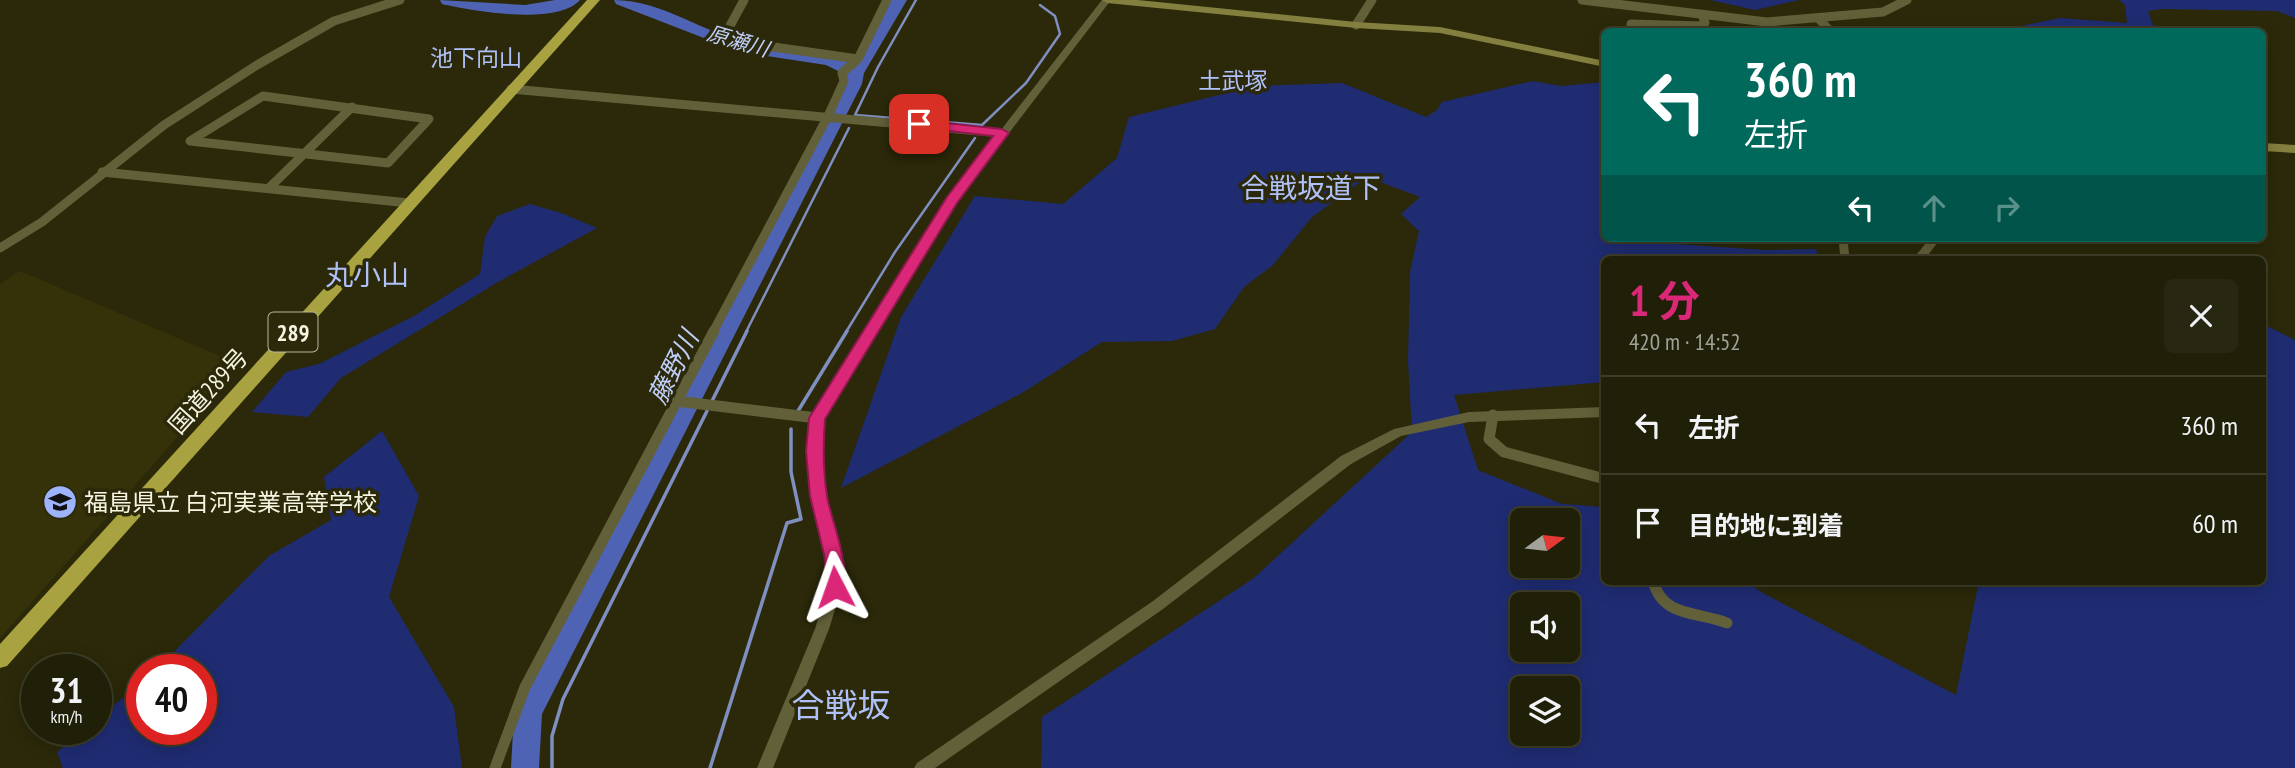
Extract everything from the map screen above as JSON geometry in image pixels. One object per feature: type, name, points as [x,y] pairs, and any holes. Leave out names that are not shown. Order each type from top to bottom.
[{"type":"highway","name":"国道289号","points":[[0,659],[511,89],[591,4]]},
{"type":"main road","points":[[1107,0],[1440,30],[1601,63]]},
{"type":"main road","points":[[2266,147],[2295,149]]},
{"type":"street","points":[[0,248],[42,222],[164,124],[319,29],[400,0]]},
{"type":"street","points":[[744,0],[725,35],[738,42],[758,47],[855,62]]},
{"type":"street","points":[[495,768],[525,687],[828,116],[844,81],[841,76],[843,71],[855,62],[887,0]]},
{"type":"street","points":[[765,768],[822,629],[835,587],[833,554],[818,496],[814,451],[817,418],[952,200],[1107,0]]},
{"type":"street","points":[[1356,24],[1372,0]]},
{"type":"street","points":[[1582,0],[1767,22],[1883,12],[1907,0]]},
{"type":"street","points":[[1631,28],[1631,24],[1641,23],[1701,26],[1705,23],[1702,13]]},
{"type":"street","points":[[1819,19],[1827,28]]},
{"type":"street","points":[[511,89],[1002,133]]},
{"type":"street","points":[[263,96],[352,107],[429,119],[388,163],[190,141],[263,96]]},
{"type":"street","points":[[269,188],[352,107]]},
{"type":"street","points":[[102,172],[409,203]]},
{"type":"street","points":[[1921,256],[1933,242]]},
{"type":"street","points":[[676,401],[817,418]]},
{"type":"street","points":[[922,768],[1158,606],[1346,460],[1398,432],[1469,417],[1601,412]]},
{"type":"street","points":[[1493,415],[1489,439],[1504,452],[1601,478]]},
{"type":"street","points":[[1654,585],[1657,595],[1672,609],[1714,616],[1727,624]]},
{"type":"shaded area","points":[[1710,0],[1799,0],[1755,10]]},
{"type":"shaded area","points":[[2119,0],[2295,0],[2295,18],[2277,11],[2162,9],[2148,11],[2154,28],[2012,28],[2060,18],[2127,23],[2125,5]]},
{"type":"shaded area","points":[[1533,81],[1561,86],[1601,82],[1601,242],[1675,242],[1765,250],[1815,249],[1819,256],[1601,256],[1601,382],[1454,395],[1478,470],[1562,504],[1601,507],[1601,585],[1751,585],[1956,695],[1978,585],[2266,585],[2266,326],[2295,340],[2295,768],[1041,768],[1042,717],[1254,578],[1412,432],[1408,361],[1410,272],[1419,231],[1401,214],[1420,197],[1367,177],[1312,217],[1273,265],[1244,287],[1215,329],[1172,341],[1102,342],[1022,393],[841,488],[901,317],[975,196],[1063,204],[1117,158],[1129,117],[1256,86],[1342,83],[1426,117],[1437,110],[1442,102]]},
{"type":"shaded area","points":[[530,204],[597,228],[498,282],[341,378],[308,417],[252,412],[286,372],[319,364],[414,316],[480,274],[485,237],[497,216]]},
{"type":"shaded area","name":"福島県立 白河実業高等学校","points":[[20,271],[241,365],[0,638],[0,284]]},
{"type":"shaded area","points":[[382,431],[419,496],[389,597],[454,707],[462,768],[63,768],[57,752],[66,745],[112,745],[112,707],[126,695],[126,745],[217,745],[217,654],[172,654],[269,556],[331,520],[324,477]]},
{"type":"waterway","name":"原瀬川","points":[[448,0],[510,10],[539,8],[572,0]]},
{"type":"waterway","name":"原瀬川","points":[[622,0],[746,48],[830,60],[855,73]]},
{"type":"waterway","name":"藤野川","points":[[855,73],[899,0]]},
{"type":"waterway","points":[[916,0],[878,67],[855,115],[982,125],[1026,83],[1060,34],[1055,16],[1040,5]]},
{"type":"waterway","name":"藤野川","points":[[525,768],[528,713],[853,84],[855,73]]},
{"type":"waterway","points":[[746,332],[849,128]]},
{"type":"waterway","points":[[846,332],[895,252],[975,138]]},
{"type":"waterway","points":[[712,401],[747,331]]},
{"type":"waterway","points":[[798,411],[847,331]]},
{"type":"waterway","points":[[552,768],[552,736],[563,699],[707,411]]},
{"type":"waterway","points":[[710,768],[787,523],[801,519],[791,472],[791,429]]},
{"type":"place","name":"福島県立 白河実業高等学校","points":[[60,502]]},
{"type":"district","name":"池下向山","points":[[476,57]]},
{"type":"district","name":"土武塚","points":[[1233,80]]},
{"type":"district","name":"合戦坂道下","points":[[1311,187]]},
{"type":"district","name":"丸小山","points":[[367,274]]},
{"type":"district","name":"合戦坂","points":[[841,704]]},
{"type":"route","points":[[835,587],[833,554],[818,496],[814,451],[817,418],[952,200],[1002,133],[919,124]]}]
